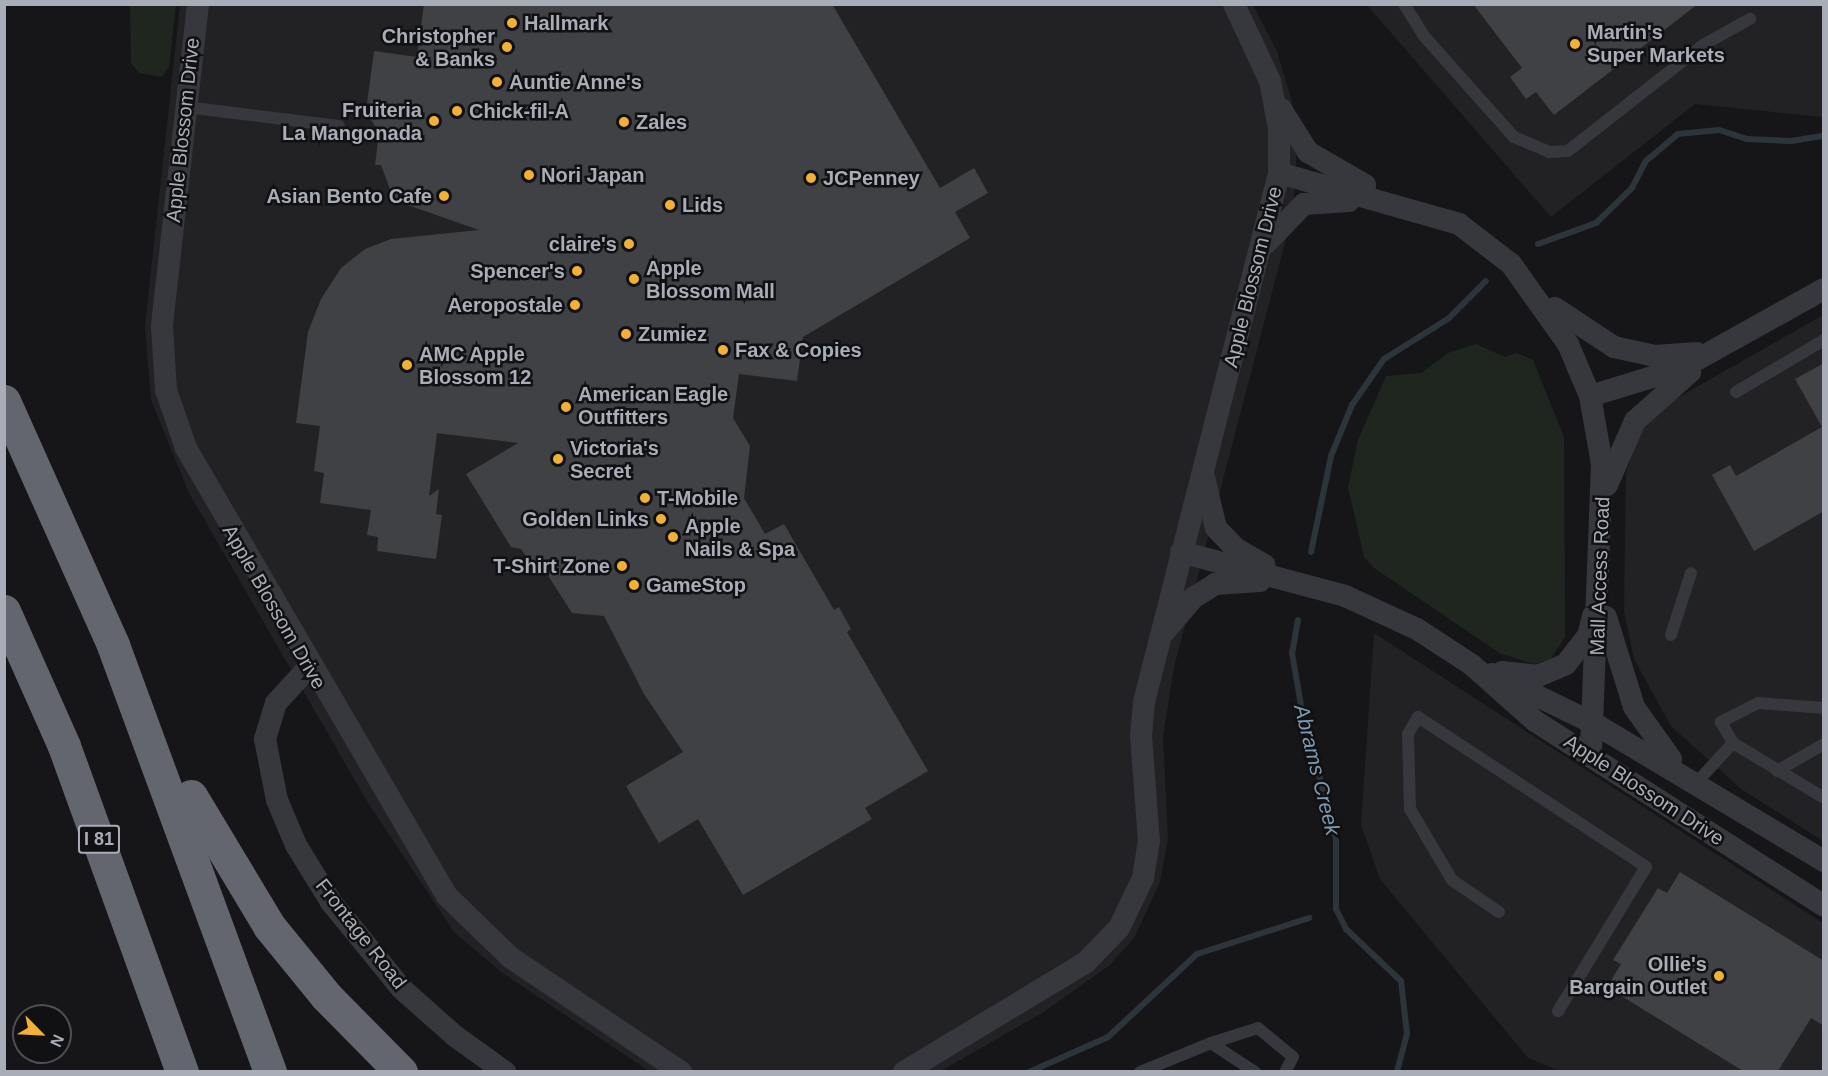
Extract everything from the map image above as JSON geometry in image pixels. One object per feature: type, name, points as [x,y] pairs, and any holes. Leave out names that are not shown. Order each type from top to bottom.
[{"type":"highway","points":[[4,400],[113,645],[210,831],[269,926],[326,996],[401,1071]]},
{"type":"highway","name":"I 81","points":[[4,611],[68,758],[182,1071]]},
{"type":"highway","points":[[113,645],[270,1071]]},
{"type":"street","name":"Apple Blossom Drive","points":[[198,4],[162,327],[166,390],[203,485],[430,869],[467,920],[511,958],[681,1071]]},
{"type":"street","name":"Apple Blossom Drive","points":[[904,1071],[1075,970],[1112,936],[1130,910],[1148,852],[1140,736],[1159,637],[1279,173],[1273,94],[1234,4]]},
{"type":"street","points":[[1273,94],[1308,152],[1415,209]]},
{"type":"street","name":"Mall Access Road","points":[[1279,173],[1415,209],[1478,236],[1533,289],[1568,344],[1590,396],[1603,496],[1595,724],[1591,757]]},
{"type":"street","points":[[1261,249],[1295,210],[1313,200],[1415,209]]},
{"type":"street","points":[[1533,289],[1588,336],[1614,348],[1676,357],[1716,350]]},
{"type":"street","points":[[1590,396],[1656,378],[1716,350],[1824,289]]},
{"type":"street","points":[[1603,496],[1635,421],[1716,350]]},
{"type":"street","points":[[1203,471],[1212,516],[1223,538],[1298,582]]},
{"type":"street","name":"Apple Blossom Drive","points":[[1181,552],[1298,582],[1382,610],[1472,665],[1595,724],[1697,782],[1824,861]]},
{"type":"street","points":[[1159,637],[1193,598],[1215,584],[1298,582]]},
{"type":"street","points":[[1472,665],[1519,676],[1552,673],[1566,664],[1588,636],[1600,592]]},
{"type":"street","points":[[1600,592],[1617,661],[1645,730],[1697,782]]},
{"type":"street","name":"Apple Blossom Drive","points":[[1472,665],[1535,721],[1824,906]]},
{"type":"street","name":"Frontage Road","points":[[309,667],[276,703],[265,740],[277,800],[296,844],[331,902],[402,989],[454,1036],[506,1071]]},
{"type":"lane","points":[[1404,4],[1423,35],[1514,138],[1549,152],[1568,151],[1703,45],[1750,19]]},
{"type":"lane","points":[[186,107],[339,126]]},
{"type":"lane","points":[[1736,392],[1824,340]]},
{"type":"lane","points":[[1671,635],[1691,573]]},
{"type":"lane","points":[[1824,708],[1750,705],[1721,722],[1733,743],[1824,798]]},
{"type":"lane","points":[[1499,912],[1452,880],[1410,809],[1408,734],[1418,717],[1646,867],[1558,1011]]},
{"type":"lane","points":[[1697,782],[1733,743]]},
{"type":"lane","points":[[1777,771],[1824,744]]},
{"type":"lane","points":[[1140,1071],[1210,1043],[1258,1028],[1293,1057],[1286,1071]]},
{"type":"lane","points":[[1210,1043],[1255,1071]]},
{"type":"shaded area","points":[[130,5],[176,5],[169,67],[162,77],[139,73],[131,63]]},
{"type":"shaded area","name":"Apple Blossom Mall","points":[[180,5],[1253,5],[1277,51],[1292,102],[1297,146],[1293,212],[1174,667],[1163,737],[1168,839],[1160,882],[1134,938],[1110,965],[1042,1013],[941,1071],[649,1071],[501,972],[454,932],[368,803],[189,493],[151,400],[145,326]]},
{"type":"shaded area","points":[[1367,5],[1823,5],[1823,117],[1695,104],[1551,217]]},
{"type":"shaded area","points":[[1823,315],[1823,841],[1741,789],[1671,726],[1634,659],[1624,611],[1626,473],[1639,432],[1672,401]]},
{"type":"shaded area","points":[[1476,344],[1505,357],[1517,353],[1533,360],[1564,437],[1565,637],[1550,660],[1534,664],[1501,654],[1374,568],[1364,557],[1348,487],[1358,440],[1386,376],[1421,373],[1448,353]]},
{"type":"shaded area","points":[[1374,633],[1823,923],[1823,1071],[1562,1072],[1528,1058],[1380,879],[1361,825]]},
{"type":"building","points":[[424,4],[832,4],[940,188],[974,168],[988,193],[955,212],[970,238],[803,337],[797,381],[739,374],[733,418],[750,446],[744,498],[765,534],[784,524],[834,610],[839,607],[851,629],[847,632],[928,771],[865,808],[872,819],[743,895],[698,819],[659,843],[626,786],[683,752],[644,694],[604,616],[572,613],[547,574],[536,572],[521,549],[511,547],[466,474],[518,443],[437,433],[429,496],[439,489],[436,514],[442,515],[436,559],[377,551],[378,537],[367,535],[371,510],[320,503],[324,473],[314,471],[320,426],[296,423],[308,332],[321,299],[341,268],[365,249],[391,239],[479,230],[402,203],[392,195],[381,165],[375,165],[379,133],[366,111],[374,51],[417,57]]},
{"type":"building","name":"Martin's Super Markets","points":[[1473,4],[1698,4],[1554,115],[1536,92],[1526,99],[1510,77],[1522,68]]},
{"type":"building","points":[[1824,363],[1824,511],[1754,551],[1712,475],[1730,465],[1736,476],[1822,427],[1795,379]]},
{"type":"building","name":"Ollie's Bargain Outlet","points":[[1680,872],[1824,961],[1824,1026],[1811,1018],[1778,1071],[1743,1071],[1607,987],[1621,964],[1613,960],[1658,888],[1667,893]]},
{"type":"waterway","name":"Abrams Creek","points":[[1538,244],[1596,223],[1632,188],[1646,161],[1678,134],[1719,130],[1747,139],[1791,141],[1824,136]]},
{"type":"waterway","name":"Abrams Creek","points":[[1311,552],[1331,456],[1352,405],[1384,359],[1449,318],[1486,281]]},
{"type":"waterway","name":"Abrams Creek","points":[[1298,620],[1292,653],[1302,711],[1336,839],[1336,909],[1346,929],[1401,981],[1407,1034],[1397,1072]]},
{"type":"waterway","points":[[1029,1072],[1108,1037],[1197,954],[1309,918]]},
{"type":"place","name":"Hallmark","points":[[512,23]]},
{"type":"place","name":"Martin's Super Markets","points":[[1575,44]]},
{"type":"place","name":"Christopher & Banks","points":[[507,47]]},
{"type":"place","name":"Auntie Anne's","points":[[497,82]]},
{"type":"place","name":"Chick-fil-A","points":[[457,111]]},
{"type":"place","name":"Fruiteria La Mangonada","points":[[434,121]]},
{"type":"place","name":"Zales","points":[[624,122]]},
{"type":"place","name":"Nori Japan","points":[[529,175]]},
{"type":"place","name":"JCPenney","points":[[811,178]]},
{"type":"place","name":"Asian Bento Cafe","points":[[444,196]]},
{"type":"place","name":"Lids","points":[[670,205]]},
{"type":"place","name":"claire's","points":[[629,244]]},
{"type":"place","name":"Spencer's","points":[[577,271]]},
{"type":"place","name":"Apple Blossom Mall","points":[[634,279]]},
{"type":"place","name":"Aeropostale","points":[[575,305]]},
{"type":"place","name":"Zumiez","points":[[626,334]]},
{"type":"place","name":"Fax & Copies","points":[[723,350]]},
{"type":"place","name":"AMC Apple Blossom 12","points":[[407,365]]},
{"type":"place","name":"American Eagle Outfitters","points":[[566,407]]},
{"type":"place","name":"Victoria's Secret","points":[[558,459]]},
{"type":"place","name":"T-Mobile","points":[[645,498]]},
{"type":"place","name":"Golden Links","points":[[661,519]]},
{"type":"place","name":"Apple Nails & Spa","points":[[673,537]]},
{"type":"place","name":"T-Shirt Zone","points":[[622,566]]},
{"type":"place","name":"GameStop","points":[[634,585]]},
{"type":"place","name":"Ollie's Bargain Outlet","points":[[1719,976]]}]
